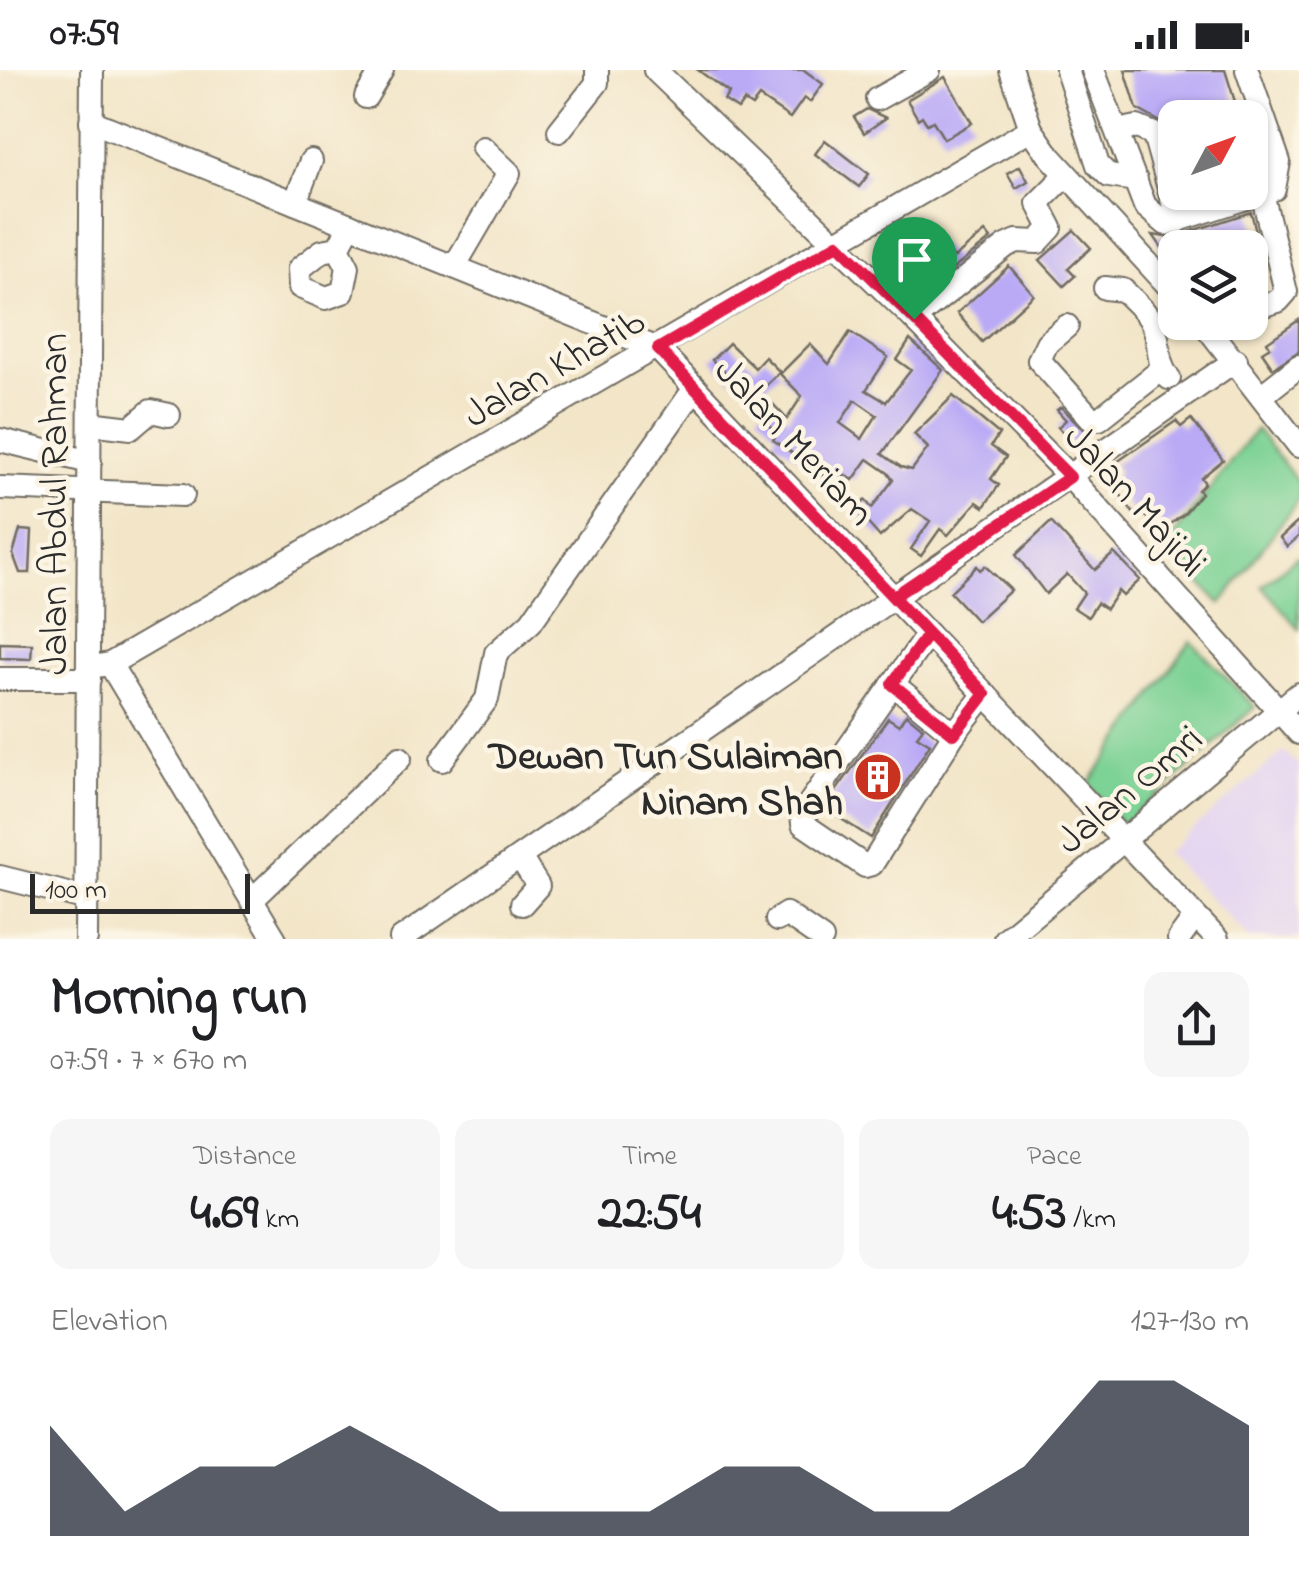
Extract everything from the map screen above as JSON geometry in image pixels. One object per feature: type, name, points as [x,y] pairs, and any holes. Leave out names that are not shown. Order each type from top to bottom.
[{"type":"street","name":"Jalan Abdul Rahman","points":[[86,939],[96,670],[90,492],[92,70]]},
{"type":"street","points":[[366,97],[382,70]]},
{"type":"street","points":[[559,131],[598,83],[597,70]]},
{"type":"street","name":"Jalan Majidi","points":[[655,70],[838,244],[1070,477],[1299,733]]},
{"type":"street","points":[[878,99],[928,70]]},
{"type":"street","points":[[1011,70],[1031,129],[1065,176],[1158,275]]},
{"type":"street","points":[[1067,70],[1098,165],[1109,176],[1136,180]]},
{"type":"street","points":[[1093,70],[1145,206],[1168,220]]},
{"type":"street","points":[[1248,70],[1258,100]]},
{"type":"street","name":"Jalan Meriam","points":[[91,121],[658,349],[1216,939]]},
{"type":"street","points":[[1117,131],[1138,126],[1154,134],[1168,220]]},
{"type":"street","name":"Jalan Khatib","points":[[96,670],[658,349],[1031,129]]},
{"type":"street","points":[[1268,129],[1279,162],[1274,190],[1268,193]]},
{"type":"street","points":[[454,266],[509,173],[483,148]]},
{"type":"street","points":[[295,203],[311,161]]},
{"type":"street","points":[[914,319],[1006,246],[1042,238],[1051,228],[1038,203],[1065,176]]},
{"type":"street","points":[[1135,250],[1168,220],[1207,210]]},
{"type":"street","points":[[1266,210],[1286,292],[1278,301],[1268,304]]},
{"type":"street","points":[[338,248],[350,224]]},
{"type":"street","points":[[1105,288],[1123,290],[1154,325],[1162,370],[1184,396]]},
{"type":"street","points":[[1067,326],[1047,343],[1040,360],[1091,418],[1099,419],[1162,370]]},
{"type":"street","points":[[1219,340],[1260,396],[1296,434]]},
{"type":"street","points":[[401,939],[1236,360]]},
{"type":"street","points":[[1260,396],[1299,366]]},
{"type":"street","points":[[442,760],[487,699],[496,653],[531,622],[695,388]]},
{"type":"street","points":[[90,423],[131,428],[151,411],[169,416]]},
{"type":"street","points":[[0,440],[90,462]]},
{"type":"street","points":[[0,488],[183,495]]},
{"type":"street","points":[[928,634],[802,814],[804,824],[864,866],[872,864],[954,734],[985,694]]},
{"type":"street","points":[[0,679],[96,670],[275,939]]},
{"type":"street","points":[[892,684],[954,734]]},
{"type":"street","name":"Jalan Omri","points":[[1006,939],[1299,694]]},
{"type":"street","points":[[252,900],[400,758]]},
{"type":"street","points":[[520,857],[538,886],[522,904]]},
{"type":"street","points":[[0,877],[88,899]]},
{"type":"street","points":[[777,920],[786,914],[796,918],[822,939]]},
{"type":"street","points":[[1179,939],[1195,916]]},
{"type":"shaded area","points":[[1284,751],[1299,766],[1299,939],[1250,939],[1166,853]]},
{"type":"green space","points":[[1256,429],[1299,483],[1299,499],[1221,604],[1165,547]]},
{"type":"green space","points":[[1299,559],[1299,629],[1262,586]]},
{"type":"green space","points":[[1191,641],[1255,707],[1124,826],[1088,785]]},
{"type":"building","points":[[698,70],[804,70],[823,84],[810,102],[804,98],[790,118],[759,97],[752,106],[744,101],[738,109],[724,100],[729,93]]},
{"type":"building","points":[[1125,70],[1225,70],[1234,100],[1158,100],[1158,121],[1137,109]]},
{"type":"building","points":[[945,77],[972,123],[944,139],[933,121],[927,124],[922,116],[918,119],[907,100]]},
{"type":"building","points":[[867,109],[886,118],[864,133],[854,117]]},
{"type":"building","points":[[825,140],[869,174],[859,187],[815,154]]},
{"type":"building","points":[[1020,166],[1028,181],[1016,188],[1007,173]]},
{"type":"building","points":[[1251,212],[1256,230],[1196,230]]},
{"type":"building","points":[[920,223],[954,258],[985,232],[991,239],[939,280],[922,261],[909,274],[898,262],[904,255],[896,247]]},
{"type":"building","points":[[1074,230],[1091,248],[1068,269],[1075,276],[1064,286],[1040,260]]},
{"type":"building","points":[[1009,266],[1034,295],[982,342],[957,313]]},
{"type":"building","points":[[1299,320],[1299,351],[1273,368],[1262,352],[1270,347],[1267,342]]},
{"type":"building","points":[[850,332],[888,357],[866,390],[886,402],[911,370],[897,360],[910,340],[943,370],[882,454],[901,467],[912,470],[928,448],[914,434],[953,396],[999,434],[991,446],[1006,457],[991,479],[999,485],[984,507],[977,502],[948,535],[940,529],[921,556],[911,549],[930,521],[912,509],[880,537],[857,511],[865,500],[872,508],[893,480],[888,473],[868,459],[853,480],[846,475],[830,486],[819,479],[823,474],[773,440],[777,434],[758,414],[771,402],[787,419],[802,396],[780,374],[810,344],[829,364]],"holes":[[[855,400],[877,415],[862,439],[840,423]]]},
{"type":"building","points":[[729,343],[755,368],[765,357],[780,372],[757,394],[737,373],[732,379],[712,360]]},
{"type":"building","points":[[1061,407],[1087,432],[1073,444],[1058,427],[1066,420],[1057,410]]},
{"type":"building","points":[[1191,419],[1223,460],[1201,478],[1205,483],[1198,490],[1201,493],[1184,514],[1163,530],[1159,524],[1154,528],[1141,509],[1134,514],[1122,497],[1114,481],[1119,471],[1114,464],[1176,421],[1181,427]]},
{"type":"building","points":[[1299,521],[1299,536],[1287,547],[1280,538]]},
{"type":"building","points":[[1051,522],[1095,570],[1114,553],[1140,580],[1123,596],[1118,591],[1106,609],[1097,603],[1088,617],[1074,608],[1084,593],[1067,574],[1046,594],[1016,555]]},
{"type":"building","points":[[20,530],[32,531],[30,573],[20,573],[13,554]]},
{"type":"building","points":[[977,566],[980,570],[985,566],[1011,590],[977,621],[950,592]]},
{"type":"building","points":[[0,643],[32,644],[31,659],[0,658]]},
{"type":"building","name":"Dewan Tun Sulaiman Ninam Shah","points":[[906,714],[923,728],[917,736],[930,744],[871,838],[824,808],[888,718],[899,725]]},
{"type":"place","name":"Dewan Tun Sulaiman Ninam Shah","points":[[878,777]]},
{"type":"route","points":[[914,319],[838,244],[658,349],[928,634],[985,694],[954,734],[892,684],[928,634],[893,597],[1070,477],[914,319]]}]
